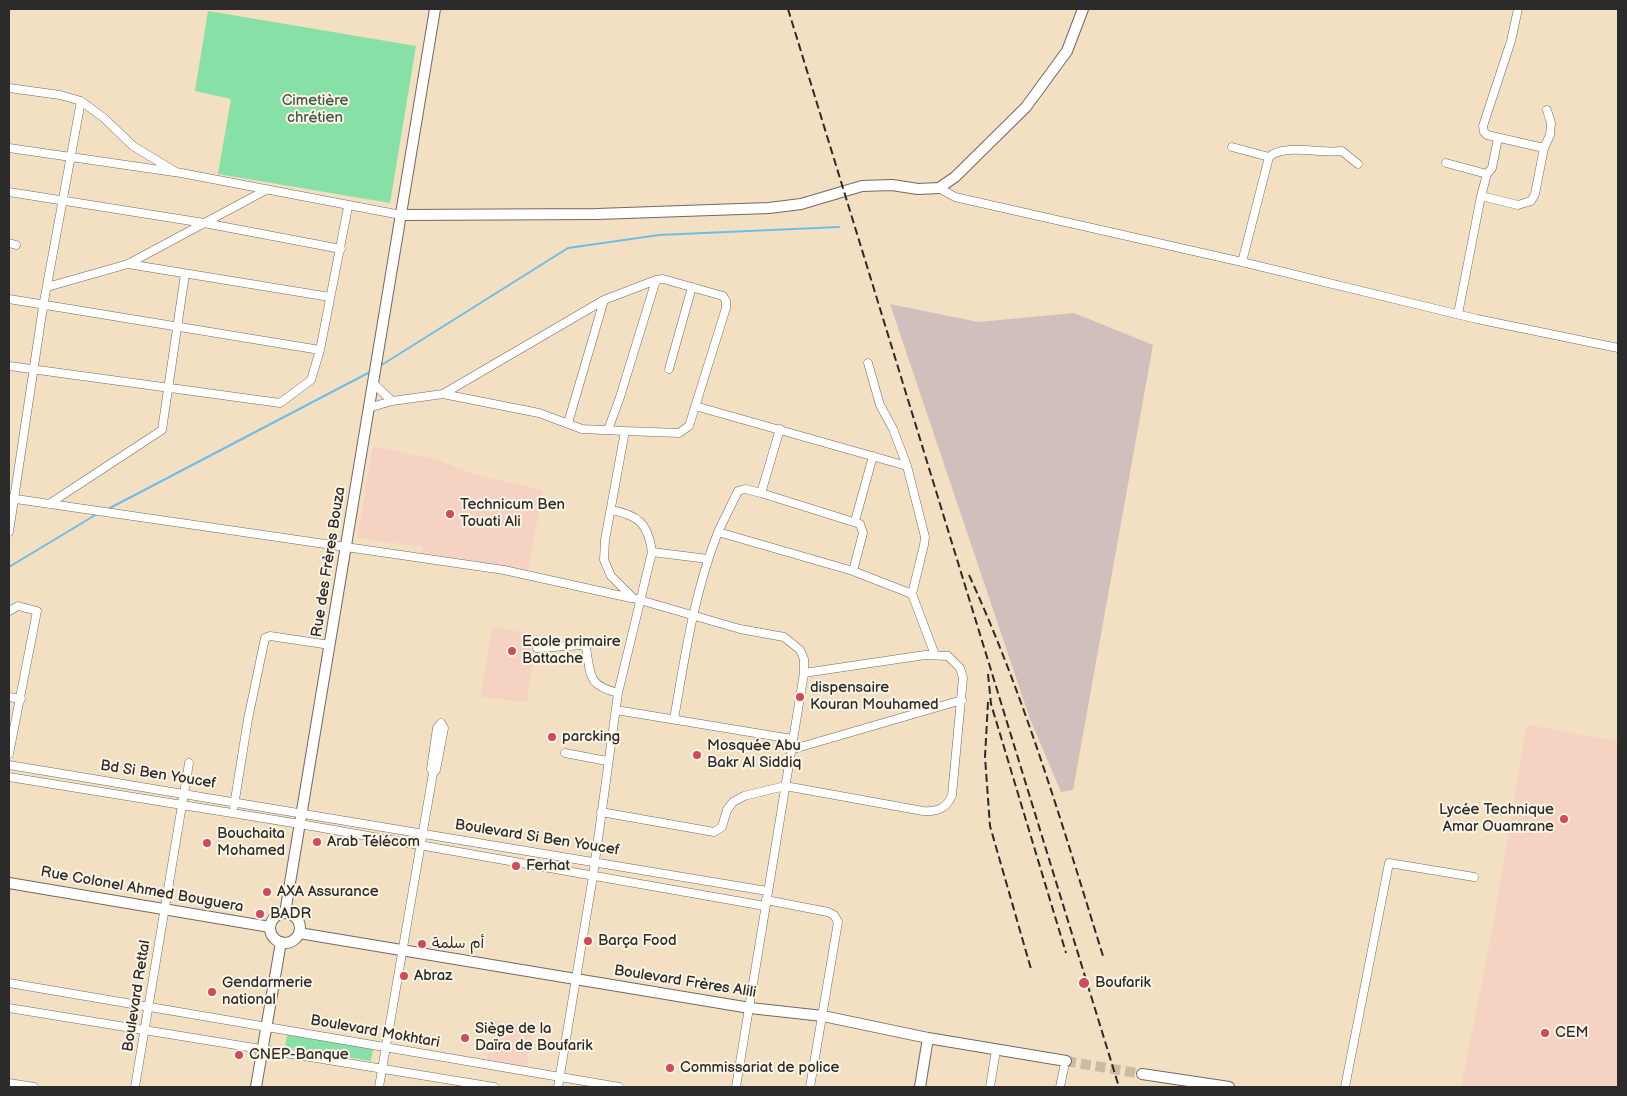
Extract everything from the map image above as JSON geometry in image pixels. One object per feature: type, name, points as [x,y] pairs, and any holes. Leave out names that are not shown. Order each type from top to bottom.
[{"type":"main road","name":"Rue des Frères Bouza","points":[[285,914],[435,9]]},
{"type":"main road","points":[[402,215],[597,214],[769,208],[801,204],[862,186],[892,185],[918,189],[939,188],[955,177],[1026,107],[1067,51],[1083,9]]},
{"type":"main road","name":"Rue Colonel Ahmed Bouguera","points":[[9,883],[270,927]]},
{"type":"main road","points":[[285,914],[295,918],[298,922],[299,933],[294,940],[280,942],[273,937],[270,927],[277,916],[285,914]]},
{"type":"main road","name":"Boulevard Frères Alili","points":[[299,933],[750,1008],[823,1016],[1065,1065]]},
{"type":"main road","points":[[256,1087],[280,942]]},
{"type":"main road","points":[[920,1087],[928,1038]]},
{"type":"main road","points":[[1142,1074],[1229,1087]]},
{"type":"street","points":[[1518,9],[1511,41],[1483,126],[1484,132],[1487,135],[1498,138],[1544,148]]},
{"type":"street","points":[[9,88],[60,95],[81,101],[104,118],[133,146],[176,172]]},
{"type":"street","points":[[9,532],[11,498],[43,307],[81,101]]},
{"type":"street","points":[[1481,196],[1518,206],[1532,201],[1544,148],[1551,130],[1547,110]]},
{"type":"street","points":[[1458,314],[1486,174],[1492,168],[1498,138]]},
{"type":"street","points":[[1232,147],[1269,157]]},
{"type":"street","points":[[9,148],[176,172],[402,215]]},
{"type":"street","points":[[1242,262],[1269,157],[1280,149],[1329,153],[1342,151],[1358,164]]},
{"type":"street","points":[[1446,163],[1486,174]]},
{"type":"street","points":[[939,188],[955,197],[1242,262],[1458,314],[1618,348]]},
{"type":"street","points":[[47,287],[128,264],[266,190]]},
{"type":"street","points":[[9,192],[341,249]]},
{"type":"street","points":[[9,366],[280,403],[311,380],[320,350],[348,206]]},
{"type":"street","points":[[128,264],[330,297]]},
{"type":"street","points":[[49,504],[162,430],[185,274]]},
{"type":"street","points":[[368,408],[392,401],[443,394],[509,406],[589,430],[683,432],[689,426],[726,304],[725,298],[720,294],[663,279],[656,280],[604,300],[443,394]]},
{"type":"street","points":[[608,430],[656,280]]},
{"type":"street","points":[[669,368],[692,287]]},
{"type":"street","points":[[9,299],[43,307],[320,350]]},
{"type":"street","points":[[568,423],[604,300]]},
{"type":"street","points":[[868,363],[880,405],[893,428],[907,466],[925,537],[912,594],[935,654]]},
{"type":"street","points":[[373,379],[392,401]]},
{"type":"street","points":[[695,406],[907,466]]},
{"type":"street","points":[[761,493],[780,429]]},
{"type":"street","points":[[625,431],[604,540],[604,560],[611,576],[636,599]]},
{"type":"street","points":[[855,521],[873,456]]},
{"type":"street","points":[[674,719],[692,614],[718,532],[738,491],[746,489],[855,521],[862,526],[863,534],[853,571]]},
{"type":"street","points":[[11,498],[504,570],[636,599],[740,628],[784,637],[800,650],[804,670],[736,1087]]},
{"type":"street","points":[[558,1087],[593,876],[607,761],[618,693],[636,599],[650,568],[652,552],[650,540],[638,519],[629,514],[611,510]]},
{"type":"street","points":[[718,532],[853,571],[912,594]]},
{"type":"street","points":[[652,552],[708,560]]},
{"type":"street","points":[[9,611],[18,606],[37,611],[9,754]]},
{"type":"street","points":[[233,813],[248,719],[265,638],[270,636],[330,645]]},
{"type":"street","points":[[537,648],[584,645],[591,679],[594,684],[604,690],[618,693]]},
{"type":"street","points":[[601,812],[718,832],[722,827],[727,810],[733,802],[744,796],[786,786],[923,811],[943,808],[952,794],[964,687],[960,668],[948,656],[935,654],[804,670]]},
{"type":"street","points":[[9,697],[21,699]]},
{"type":"street","points":[[790,750],[962,700]]},
{"type":"street","points":[[616,710],[792,739]]},
{"type":"street","points":[[379,1087],[422,833],[433,773],[436,770],[444,728],[441,723],[437,728],[431,769],[433,773]]},
{"type":"street","points":[[565,753],[607,761]]},
{"type":"street","name":"Boulevard Rettal","points":[[135,1087],[189,763]]},
{"type":"street","name":"Bd Si Ben Youcef","points":[[9,764],[302,813]]},
{"type":"street","points":[[67,786],[69,774]]},
{"type":"street","name":"Bd Si Ben Youcef","points":[[9,777],[300,824]]},
{"type":"street","name":"Boulevard Si Ben Youcef","points":[[302,813],[767,891]]},
{"type":"street","name":"Boulevard Si Ben Youcef","points":[[300,824],[593,876],[828,912],[837,919],[839,925],[823,1016]]},
{"type":"street","points":[[1345,1087],[1389,862],[1474,876]]},
{"type":"street","name":"Boulevard Mokhtari","points":[[9,983],[618,1087]]},
{"type":"street","points":[[9,1008],[382,1068],[461,1084],[494,1087]]},
{"type":"street","points":[[810,1087],[823,1016]]},
{"type":"street","points":[[990,1087],[996,1050]]},
{"type":"street","points":[[1060,1087],[1065,1065]]},
{"type":"street","points":[[9,1083],[34,1087]]},
{"type":"shaded area","points":[[890,304],[978,322],[1074,313],[1153,345],[1073,790],[1061,792],[1030,719]]},
{"type":"shaded area","name":"Technicum Ben Touati Ali","points":[[373,446],[434,459],[476,475],[543,490],[528,570],[422,553],[423,547],[357,538]]},
{"type":"shaded area","name":"Ecole primaire Battache","points":[[492,627],[537,635],[527,702],[481,697]]},
{"type":"shaded area","name":"Lycée Technique Amar Ouamrane","points":[[1527,725],[1618,741],[1618,1087],[1461,1087],[1487,958]]},
{"type":"shaded area","points":[[494,1020],[534,1027],[526,1067],[487,1060]]},
{"type":"green space","name":"Cimetière chrétien","points":[[208,11],[416,46],[390,203],[218,174],[231,99],[195,91]]},
{"type":"green space","points":[[287,1035],[373,1049],[371,1061],[285,1047]]},
{"type":"waterway","points":[[380,366],[568,248],[659,235],[839,227]]},
{"type":"waterway","points":[[108,509],[372,371]]},
{"type":"waterway","points":[[9,567],[97,514]]},
{"type":"tunnel","points":[[1066,1061],[1142,1074]]},
{"type":"railway","points":[[788,9],[1119,1087]]},
{"type":"railway","points":[[969,575],[1008,668],[1042,763],[1103,956]]},
{"type":"railway","points":[[988,674],[991,704],[1066,953]]},
{"type":"railway","points":[[988,702],[985,757],[990,826],[1031,969]]},
{"type":"place","name":"Technicum Ben Touati Ali","points":[[450,514]]},
{"type":"place","name":"Ecole primaire Battache","points":[[512,651]]},
{"type":"place","name":"dispensaire Kouran Mouhamed","points":[[800,697]]},
{"type":"place","name":"parcking","points":[[552,737]]},
{"type":"place","name":"Mosquée Abu Bakr Al Siddiq","points":[[697,755]]},
{"type":"place","name":"Lycée Technique Amar Ouamrane","points":[[1564,819]]},
{"type":"place","name":"Arab Télécom","points":[[317,842]]},
{"type":"place","name":"Bouchaita Mohamed","points":[[207,843]]},
{"type":"place","name":"Ferhat","points":[[516,866]]},
{"type":"place","name":"AXA Assurance","points":[[267,892]]},
{"type":"place","name":"BADR","points":[[260,914]]},
{"type":"place","name":"Barça Food","points":[[588,941]]},
{"type":"place","name":"أم سلمة","points":[[422,944]]},
{"type":"place","name":"Abraz","points":[[404,976]]},
{"type":"place","name":"Boufarik","points":[[1084,983]]},
{"type":"place","name":"Gendarmerie national","points":[[212,992]]},
{"type":"place","name":"CEM","points":[[1545,1033]]},
{"type":"place","name":"Siège de la Daïra de Boufarik","points":[[465,1038]]},
{"type":"place","name":"CNEP-Banque","points":[[239,1055]]},
{"type":"place","name":"Commissariat de police","points":[[670,1068]]}]
